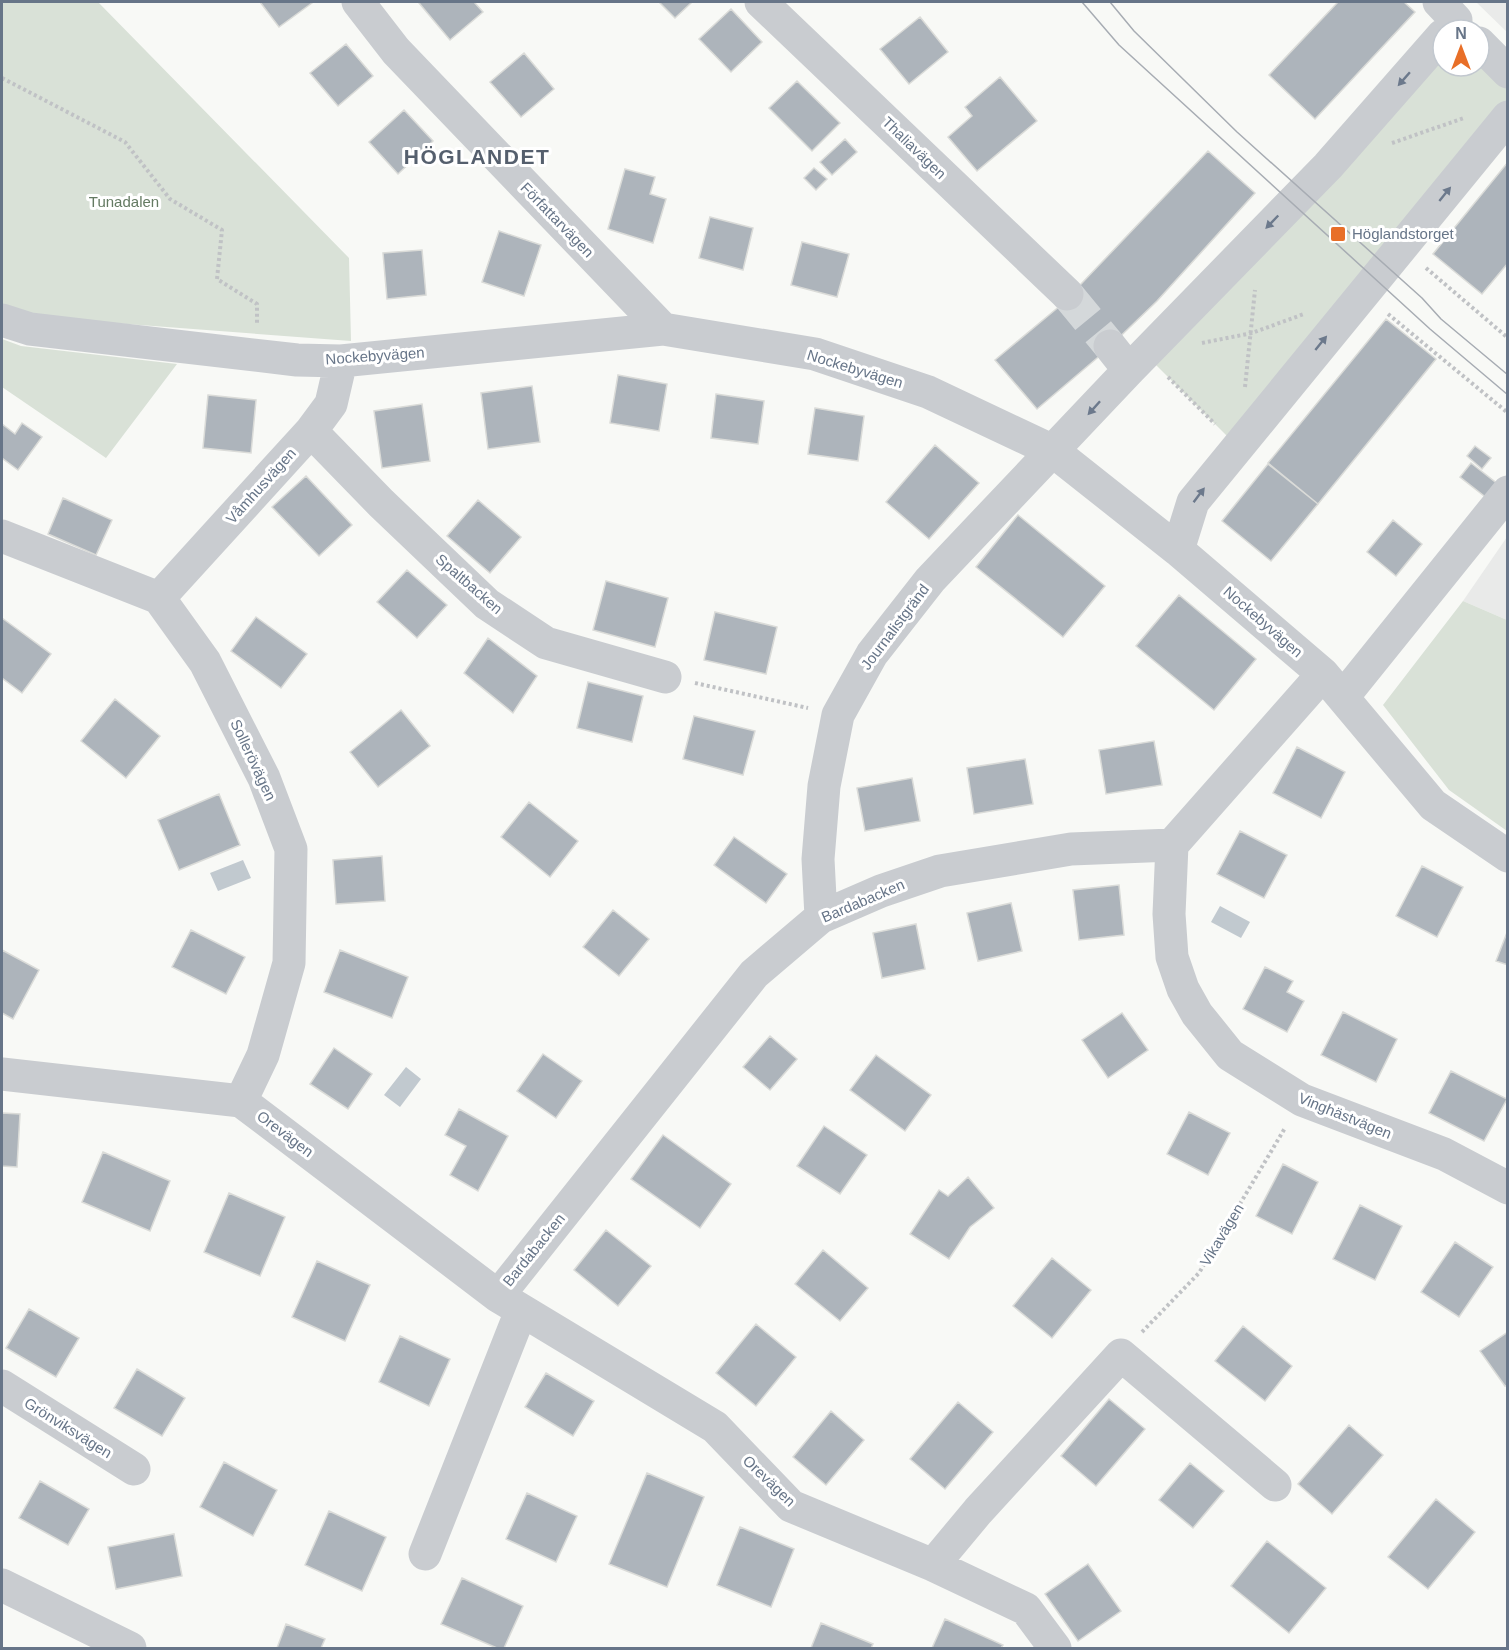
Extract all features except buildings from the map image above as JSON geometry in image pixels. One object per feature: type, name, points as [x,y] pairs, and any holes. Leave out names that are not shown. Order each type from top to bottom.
[{"type":"street","name":"Författarvägen","points":[[358,2],[396,51],[663,329]]},
{"type":"street","name":"Thaliavägen","points":[[761,2],[1067,294]]},
{"type":"street","points":[[1053,451],[1128,357],[1259,236],[1328,166],[1431,45]]},
{"type":"street","points":[[1491,55],[1508,72]]},
{"type":"street","points":[[1179,549],[1193,502],[1384,265],[1399,251],[1508,117]]},
{"type":"street","name":"Nockebyvägen","points":[[2,320],[30,329],[256,356],[341,361],[663,329],[815,354],[928,392],[1053,451],[1179,549],[1333,686],[1433,805],[1508,856]]},
{"type":"street","name":"Våmhusvägen","points":[[159,598],[311,431],[331,404],[341,361]]},
{"type":"street","name":"Spaltbacken","points":[[311,431],[381,503],[487,604],[546,643],[665,677]]},
{"type":"street","name":"Journalistgränd","points":[[821,917],[818,859],[824,786],[838,715],[872,654],[930,580],[1053,451]]},
{"type":"street","points":[[1172,845],[1333,686],[1508,492]]},
{"type":"street","points":[[2,536],[159,598]]},
{"type":"street","name":"Sollerövägen","points":[[159,598],[205,662],[264,778],[291,849],[289,963],[263,1055],[241,1101]]},
{"type":"street","name":"Bardabacken","points":[[509,1304],[754,974],[821,917],[881,891],[940,871],[1071,849],[1172,845]]},
{"type":"street","name":"Vinghästvägen","points":[[1172,845],[1169,914],[1172,957],[1183,989],[1197,1014],[1230,1055],[1302,1100],[1505,1179]]},
{"type":"street","name":"Orevägen","points":[[2,1074],[241,1101],[509,1304],[715,1427],[791,1506],[933,1565],[1026,1609],[1055,1648]]},
{"type":"street","points":[[425,1554],[509,1304]]},
{"type":"street","points":[[933,1565],[978,1511],[1121,1354],[1275,1485]]},
{"type":"street","name":"Grönviksvägen","points":[[2,1386],[134,1469]]},
{"type":"street","points":[[2,1585],[130,1648]]},
{"type":"path","points":[[2,78],[125,142],[170,199],[222,230],[217,279],[257,304],[256,356]]},
{"type":"path","points":[[1384,146],[1474,115]]},
{"type":"path","points":[[1245,390],[1259,236]]},
{"type":"path","points":[[1399,251],[1428,269],[1508,338]]},
{"type":"path","points":[[1128,357],[1238,447]]},
{"type":"path","points":[[665,677],[838,715]]},
{"type":"path","name":"Vikavägen","points":[[1121,1354],[1199,1273],[1302,1100]]},
{"type":"shaded area","points":[[1476,2],[1507,2],[1507,32]]},
{"type":"shaded area","points":[[1507,537],[1507,620],[1463,601]]},
{"type":"shaded area","points":[[243,860],[251,878],[218,891],[210,873]]},
{"type":"shaded area","points":[[1220,906],[1250,922],[1241,938],[1211,922]]},
{"type":"shaded area","points":[[406,1067],[421,1079],[400,1107],[384,1095]]},
{"type":"green space","name":"Tunadalen","points":[[2,2],[98,2],[349,258],[351,341],[34,317],[2,305]]},
{"type":"green space","points":[[1431,48],[1431,78],[1491,78],[1491,69],[1507,72],[1507,117],[1238,447],[1146,355]]},
{"type":"green space","points":[[2,339],[21,346],[177,364],[106,458],[2,387]]},
{"type":"green space","points":[[1463,601],[1507,620],[1507,831],[1449,790],[1383,705]]},
{"type":"tunnel","points":[[1067,294],[1110,346]]},
{"type":"tram line","points":[[1082,2],[1119,45],[1430,329],[1508,395]]},
{"type":"tram line","points":[[1110,2],[1134,31],[1237,132],[1422,298],[1441,319],[1508,375]]},
{"type":"place","name":"Höglandstorget","points":[[1338,234]]},
{"type":"district","name":"HÖGLANDET","points":[[477,157]]}]
